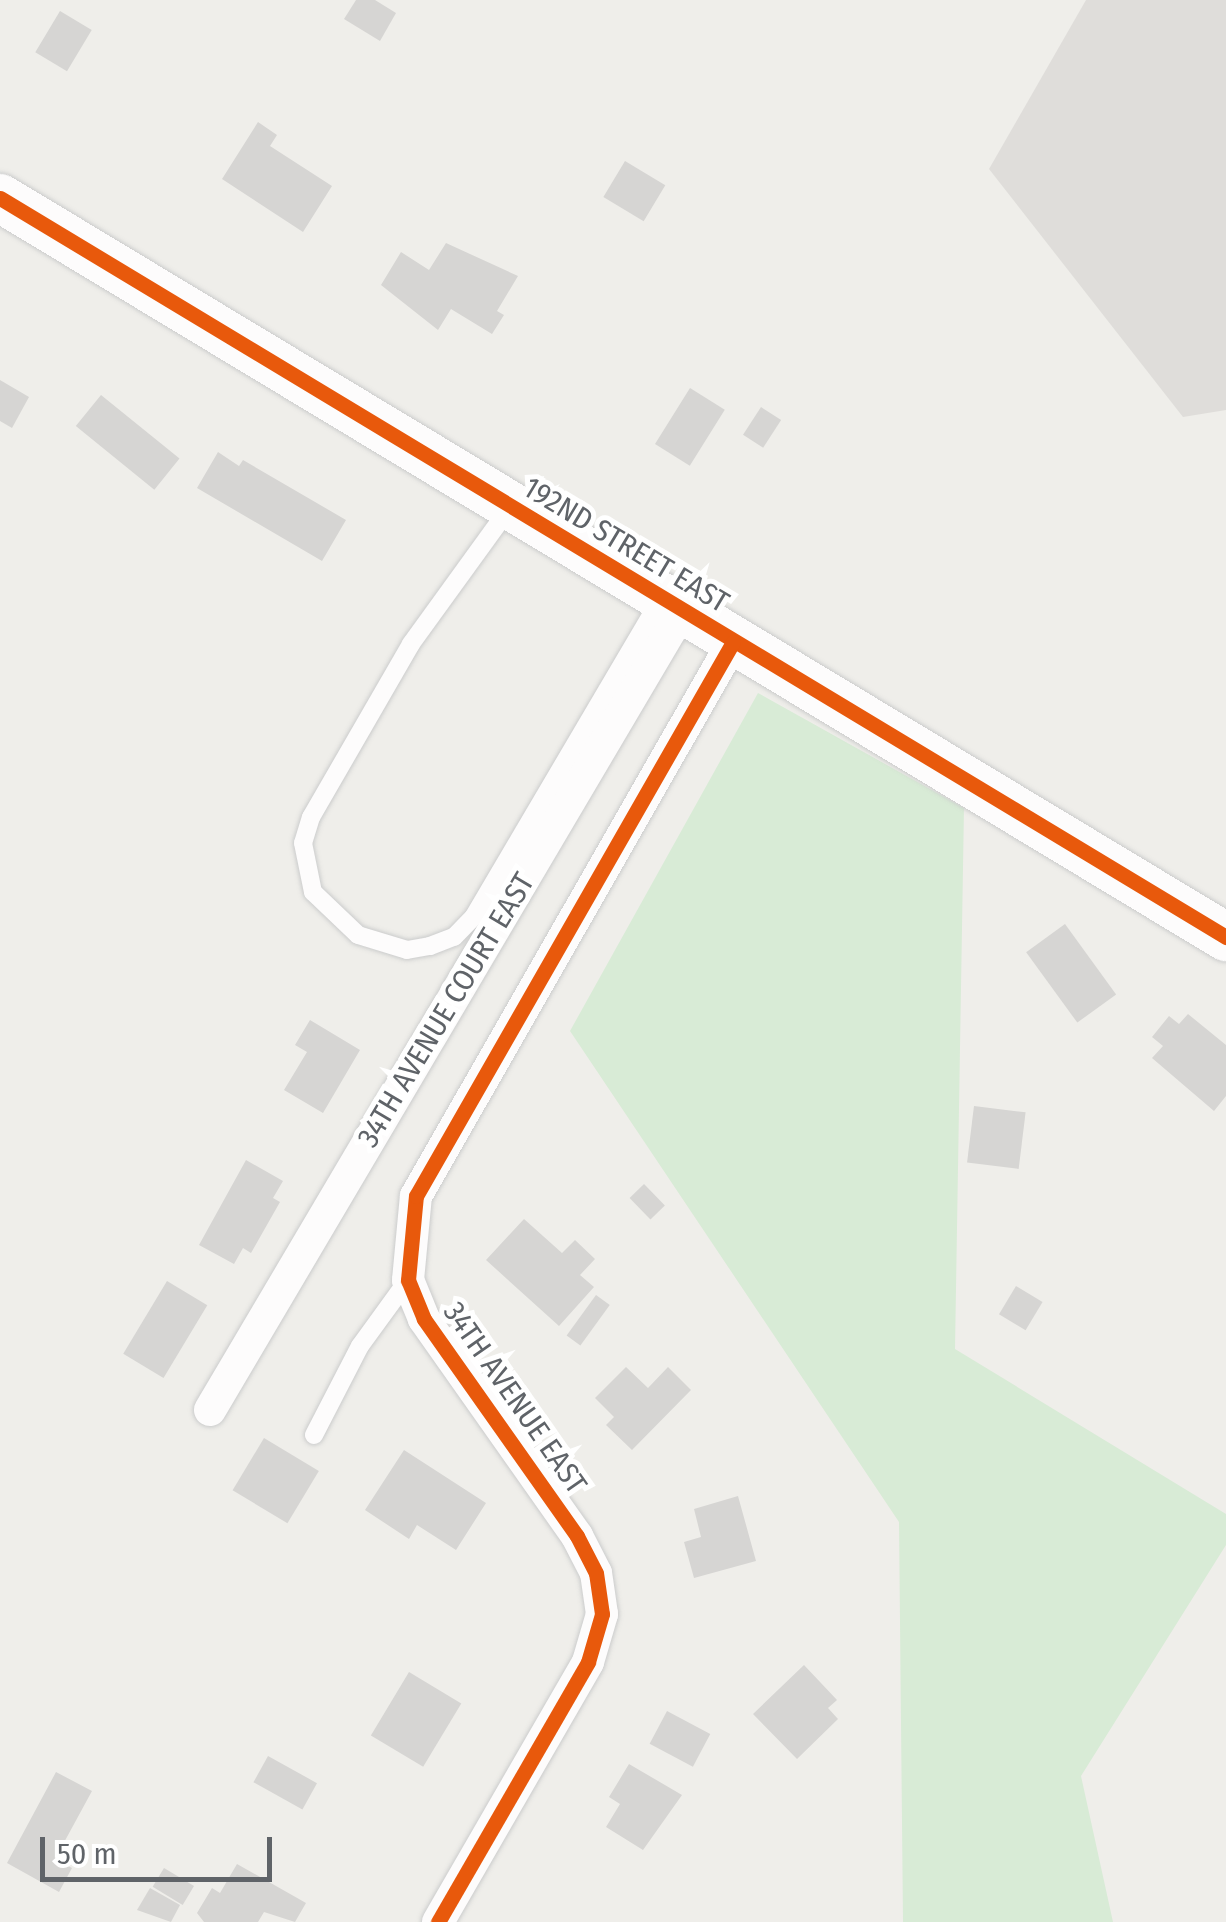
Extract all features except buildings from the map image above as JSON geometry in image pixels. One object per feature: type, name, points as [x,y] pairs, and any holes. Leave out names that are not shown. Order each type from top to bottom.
[{"type":"street","name":"192ND STREET EAST","points":[[0,198],[1226,937]]},
{"type":"street","name":"34TH AVENUE COURT EAST","points":[[210,1410],[672,605]]},
{"type":"street","name":"34TH AVENUE EAST","points":[[438,1922],[588,1662],[602,1614],[596,1574],[577,1536],[424,1319],[408,1280],[408,1234],[427,1169],[733,642]]},
{"type":"lane","points":[[510,507],[411,644],[310,817],[304,855],[313,892],[358,936],[407,950],[454,937],[474,916],[672,605]]},
{"type":"lane","points":[[314,1436],[360,1346],[408,1280]]},
{"type":"shaded area","points":[[1086,0],[1226,0],[1226,410],[1183,417],[989,169]]},
{"type":"green space","points":[[758,693],[964,808],[955,1349],[1226,1514],[1226,1545],[1081,1776],[1113,1922],[903,1922],[899,1522],[570,1031]]},
{"type":"cycle path","points":[[0,198],[1226,937]]},
{"type":"cycle path","points":[[438,1922],[588,1662],[602,1614],[596,1573],[577,1536],[424,1319],[408,1280],[416,1196],[733,642]]}]
